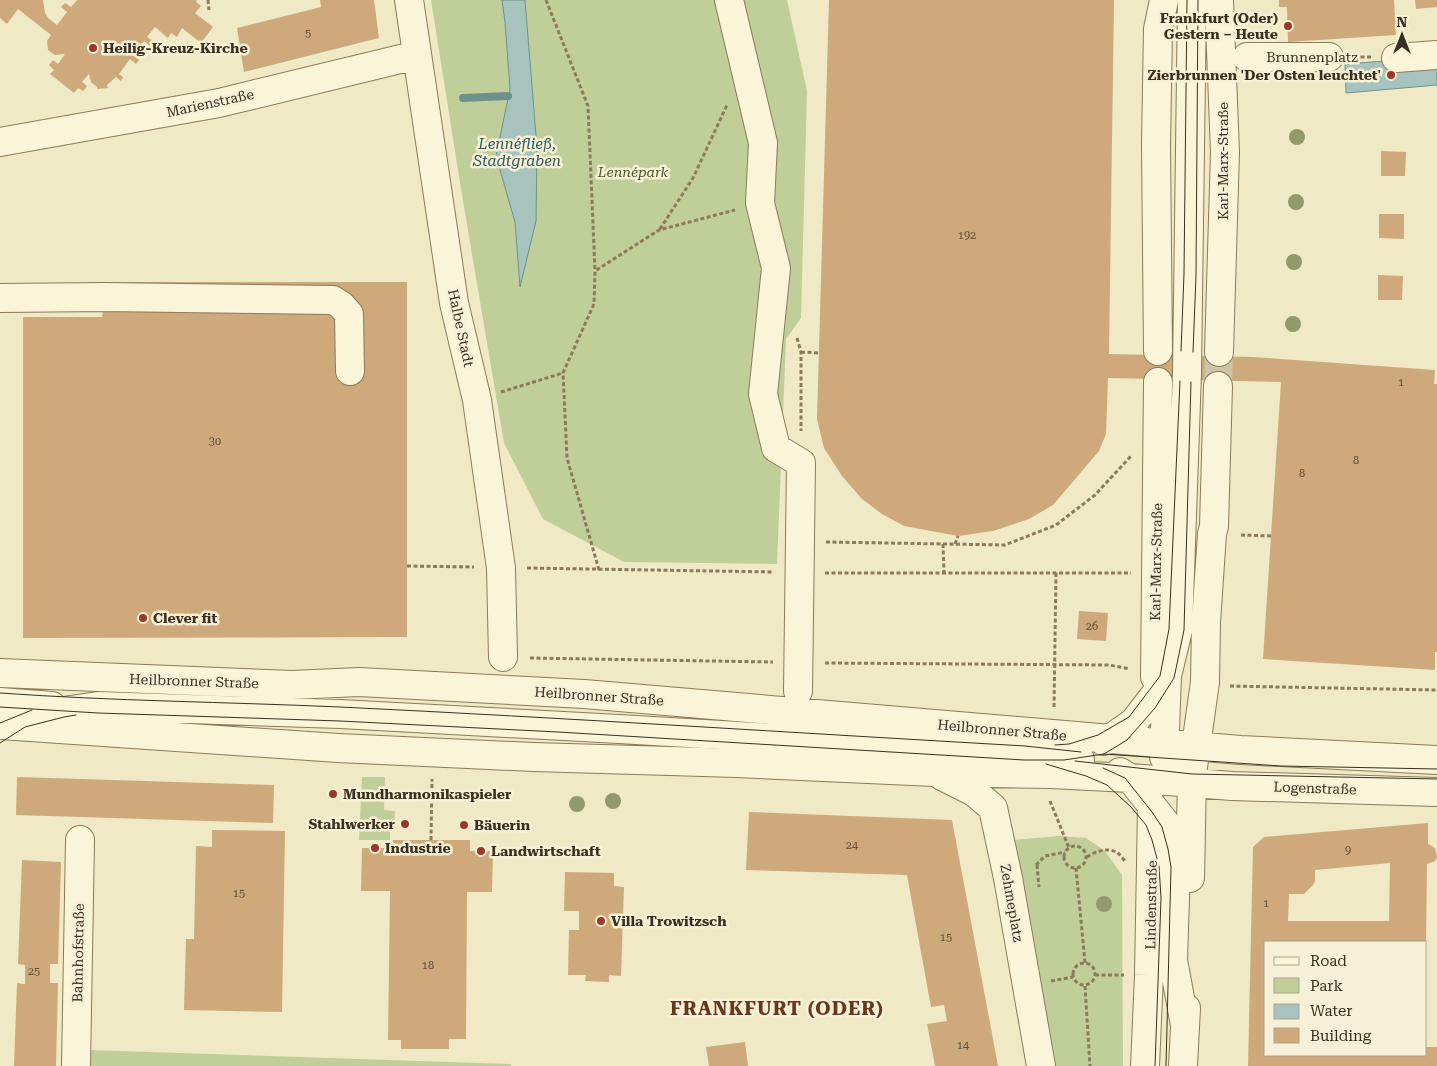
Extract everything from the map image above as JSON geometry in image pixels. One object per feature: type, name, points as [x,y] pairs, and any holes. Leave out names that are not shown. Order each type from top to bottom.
[{"type":"street","name":"Halbe Stadt","points":[[409,0],[454,303],[477,400],[501,568],[503,657]]},
{"type":"street","points":[[729,0],[763,143],[760,203],[776,268],[763,394],[776,448],[801,463],[798,691]]},
{"type":"street","points":[[1158,351],[1156,145],[1158,29],[1164,0]]},
{"type":"street","points":[[2,722],[98,706],[410,718],[1026,753],[1064,751],[1110,739],[1134,722],[1160,686],[1178,630],[1187,373],[1192,0]]},
{"type":"street","name":"Karl-Marx-Straße","points":[[1219,352],[1225,152],[1220,0]]},
{"type":"street","points":[[1396,58],[1437,54]]},
{"type":"street","name":"Marienstraße","points":[[0,142],[219,103],[417,55]]},
{"type":"street","name":"Brunnenplatz","points":[[1247,57],[1328,57]]},
{"type":"street","points":[[0,298],[105,297],[333,300],[341,305],[349,314],[350,371]]},
{"type":"street","name":"Karl-Marx-Straße","points":[[1158,382],[1160,686]]},
{"type":"street","points":[[1183,1066],[1192,774],[1205,682],[1206,622],[1214,526],[1218,386]]},
{"type":"street","points":[[1181,530],[1190,584],[1206,622]]},
{"type":"street","points":[[1160,686],[1169,629]]},
{"type":"street","name":"Heilbronner Straße","points":[[0,673],[292,685],[358,682],[584,694],[1110,739],[1145,778]]},
{"type":"street","name":"Lindenstraße","points":[[1145,1066],[1149,974],[1145,778],[1160,686]]},
{"type":"street","name":"Heilbronner Straße","points":[[2,722],[338,748],[571,758],[737,762],[935,772],[1051,774],[1145,778],[1193,783]]},
{"type":"street","points":[[1196,746],[1437,760]]},
{"type":"street","name":"Heilbronner Straße","points":[[1145,778],[1196,746]]},
{"type":"street","points":[[1026,753],[1145,778]]},
{"type":"street","points":[[1145,778],[1164,757],[1193,783]]},
{"type":"street","name":"Zehmeplatz","points":[[935,772],[974,792],[993,808],[1008,878],[1041,1066]]},
{"type":"street","points":[[1145,778],[1166,825],[1176,868],[1173,960],[1185,1025]]},
{"type":"street","name":"Logenstraße","points":[[1193,783],[1437,792]]},
{"type":"street","name":"Bahnhofstraße","points":[[76,1066],[80,840]]},
{"type":"path","points":[[208,0],[209,10]]},
{"type":"path","points":[[546,0],[588,106],[596,271],[594,304],[562,373],[567,458],[599,570]]},
{"type":"path","name":"Brunnenplatz","points":[[1328,57],[1396,58]]},
{"type":"path","points":[[659,230],[694,178],[730,100],[749,90]]},
{"type":"path","points":[[596,271],[659,230],[760,203]]},
{"type":"path","points":[[795,333],[801,352],[801,463]]},
{"type":"path","points":[[801,352],[819,353]]},
{"type":"path","points":[[477,400],[562,373]]},
{"type":"path","points":[[800,542],[1005,545],[1056,525],[1095,496],[1135,452]]},
{"type":"path","points":[[1241,535],[1271,536]]},
{"type":"path","points":[[955,544],[958,536]]},
{"type":"path","points":[[943,544],[944,573]]},
{"type":"path","points":[[407,566],[800,573],[1131,573]]},
{"type":"path","points":[[1054,708],[1056,573]]},
{"type":"path","points":[[1236,686],[1437,690]]},
{"type":"path","points":[[431,840],[432,790]]},
{"type":"path","points":[[1050,800],[1069,848]]},
{"type":"path","points":[[1008,878],[1037,865],[1045,856],[1065,852],[1069,848],[1076,846],[1082,848],[1087,857]]},
{"type":"path","points":[[1065,852],[1064,859],[1067,865],[1076,868],[1082,866],[1087,857],[1094,852],[1106,850],[1116,852],[1126,862]]},
{"type":"path","points":[[1076,868],[1085,963]]},
{"type":"path","points":[[1085,963],[1093,968],[1095,974],[1093,981],[1085,986],[1074,981],[1072,974],[1078,965],[1085,963]]},
{"type":"path","points":[[1095,974],[1117,974]]},
{"type":"path","points":[[1085,986],[1090,1066]]},
{"type":"green space","name":"Lennépark","points":[[431,0],[787,0],[807,91],[801,318],[786,339],[777,564],[624,562],[543,519],[504,443]]},
{"type":"green space","points":[[362,777],[385,777],[384,810],[395,811],[394,828],[390,828],[390,840],[359,840]]},
{"type":"green space","points":[[1060,836],[1086,838],[1105,851],[1122,875],[1123,1066],[1055,1066],[1014,840]]},
{"type":"green space","points":[[90,1050],[511,1064],[511,1066],[90,1066]]},
{"type":"water","name":"Lennéfließ, Stadtgraben","points":[[502,0],[525,0],[537,148],[536,221],[520,287],[515,222],[496,156],[510,89]]},
{"type":"water","name":"Zierbrunnen 'Der Osten leuchtet'","points":[[1437,57],[1437,85],[1346,93],[1345,64]]},
{"type":"building","name":"Heilig-Kreuz-Kirche","points":[[0,0],[43,0],[45,13],[57,25],[67,12],[61,7],[65,3],[71,7],[77,0],[197,0],[196,2],[201,6],[195,13],[213,27],[201,43],[182,28],[177,37],[171,33],[168,38],[155,27],[147,37],[153,41],[150,46],[144,41],[133,55],[139,60],[136,64],[130,59],[119,74],[123,77],[121,81],[116,77],[107,85],[108,88],[97,89],[91,82],[89,74],[82,82],[87,86],[83,91],[78,88],[74,93],[50,74],[54,70],[49,65],[53,60],[58,64],[65,54],[55,55],[48,50],[47,41],[51,35],[18,9],[7,24],[0,18]]},
{"type":"building","points":[[320,0],[374,0],[379,38],[244,72],[237,28],[321,7]]},
{"type":"building","points":[[829,0],[1114,0],[1109,354],[1253,357],[1435,370],[1434,384],[1437,384],[1437,652],[1435,652],[1435,670],[1263,659],[1281,382],[1108,378],[1106,434],[1099,451],[1053,505],[1029,519],[993,531],[958,536],[904,526],[882,514],[862,499],[842,476],[824,448],[817,419]]},
{"type":"building","points":[[1279,0],[1394,0],[1396,35],[1288,42],[1287,7],[1279,7]]},
{"type":"building","points":[[1415,0],[1437,0],[1437,7],[1416,9]]},
{"type":"building","points":[[1381,151],[1406,152],[1405,176],[1381,176]]},
{"type":"building","points":[[1379,214],[1404,214],[1404,239],[1379,238]]},
{"type":"building","points":[[1378,275],[1403,276],[1402,300],[1378,300]]},
{"type":"building","points":[[102,282],[407,282],[407,637],[23,638],[23,317],[102,317],[105,297]]},
{"type":"building","points":[[1079,611],[1108,613],[1106,641],[1077,639]]},
{"type":"building","points":[[17,777],[274,785],[273,823],[16,815]]},
{"type":"building","points":[[749,812],[952,820],[998,1066],[935,1066],[927,1024],[947,1021],[944,1005],[931,1007],[907,875],[746,870]]},
{"type":"building","points":[[1428,823],[1428,844],[1435,848],[1437,857],[1435,861],[1427,864],[1426,941],[1264,941],[1264,1056],[1427,1056],[1427,1047],[1437,1047],[1437,1066],[1248,1066],[1253,847],[1264,837]],"holes":[[[1390,863],[1389,921],[1288,921],[1289,894],[1304,894],[1315,881],[1315,870]]]},
{"type":"building","points":[[212,830],[285,831],[282,1012],[184,1010],[186,939],[194,939],[196,846],[212,847]]},
{"type":"building","points":[[393,840],[470,840],[470,851],[493,851],[492,892],[467,892],[466,1039],[449,1039],[449,1049],[401,1049],[401,1040],[388,1040],[390,891],[361,891],[362,848],[393,848]]},
{"type":"building","points":[[22,860],[61,862],[58,964],[50,964],[50,983],[58,983],[56,1066],[14,1066],[17,983],[25,984],[25,965],[18,964]]},
{"type":"building","name":"Villa Trowitzsch","points":[[565,872],[614,873],[614,886],[624,887],[621,976],[609,975],[609,982],[585,981],[586,975],[568,975],[569,930],[579,930],[579,911],[564,911]]},
{"type":"building","points":[[745,1042],[748,1066],[709,1066],[706,1047]]},
{"type":"waterway","points":[[463,98],[508,96]]},
{"type":"tunnel","points":[[1218,386],[1219,352]]},
{"type":"tram line","points":[[1181,351],[1184,274],[1187,0]]},
{"type":"tram line","points":[[1193,352],[1196,276],[1198,0]]},
{"type":"tram line","points":[[1055,745],[1069,744],[1098,735],[1129,717],[1160,676],[1169,629],[1180,381]]},
{"type":"tram line","points":[[0,707],[98,713],[340,721],[558,732],[1024,760],[1064,760],[1104,754],[1127,740],[1155,708],[1174,678],[1184,630],[1191,382]]},
{"type":"tram line","points":[[0,693],[512,716],[1025,746],[1081,752]]},
{"type":"tram line","points":[[0,723],[32,710]]},
{"type":"tram line","points":[[0,743],[25,727],[76,715]]},
{"type":"tram line","points":[[1103,754],[1281,766],[1437,769]]},
{"type":"tram line","points":[[1075,761],[1192,774],[1437,779]]},
{"type":"tram line","points":[[1046,764],[1086,776],[1107,785],[1131,807],[1146,825],[1152,840],[1159,866],[1161,898],[1155,1066]]},
{"type":"tram line","points":[[1103,768],[1125,778],[1162,827],[1168,849],[1171,867],[1166,1066]]},
{"type":"place","name":"Frankfurt (Oder) Gestern – Heute","points":[[1288,26]]},
{"type":"place","name":"Heilig-Kreuz-Kirche","points":[[93,48]]},
{"type":"place","name":"Zierbrunnen 'Der Osten leuchtet'","points":[[1391,75]]},
{"type":"place","name":"Clever fit","points":[[143,618]]},
{"type":"place","name":"Mundharmonikaspieler","points":[[333,794]]},
{"type":"place","name":"Stahlwerker","points":[[405,824]]},
{"type":"place","name":"Bäuerin","points":[[464,825]]},
{"type":"place","name":"Industrie","points":[[375,848]]},
{"type":"place","name":"Landwirtschaft","points":[[481,851]]},
{"type":"place","name":"Villa Trowitzsch","points":[[601,921]]},
{"type":"district","name":"FRANKFURT (ODER)","points":[[777,1008]]}]
